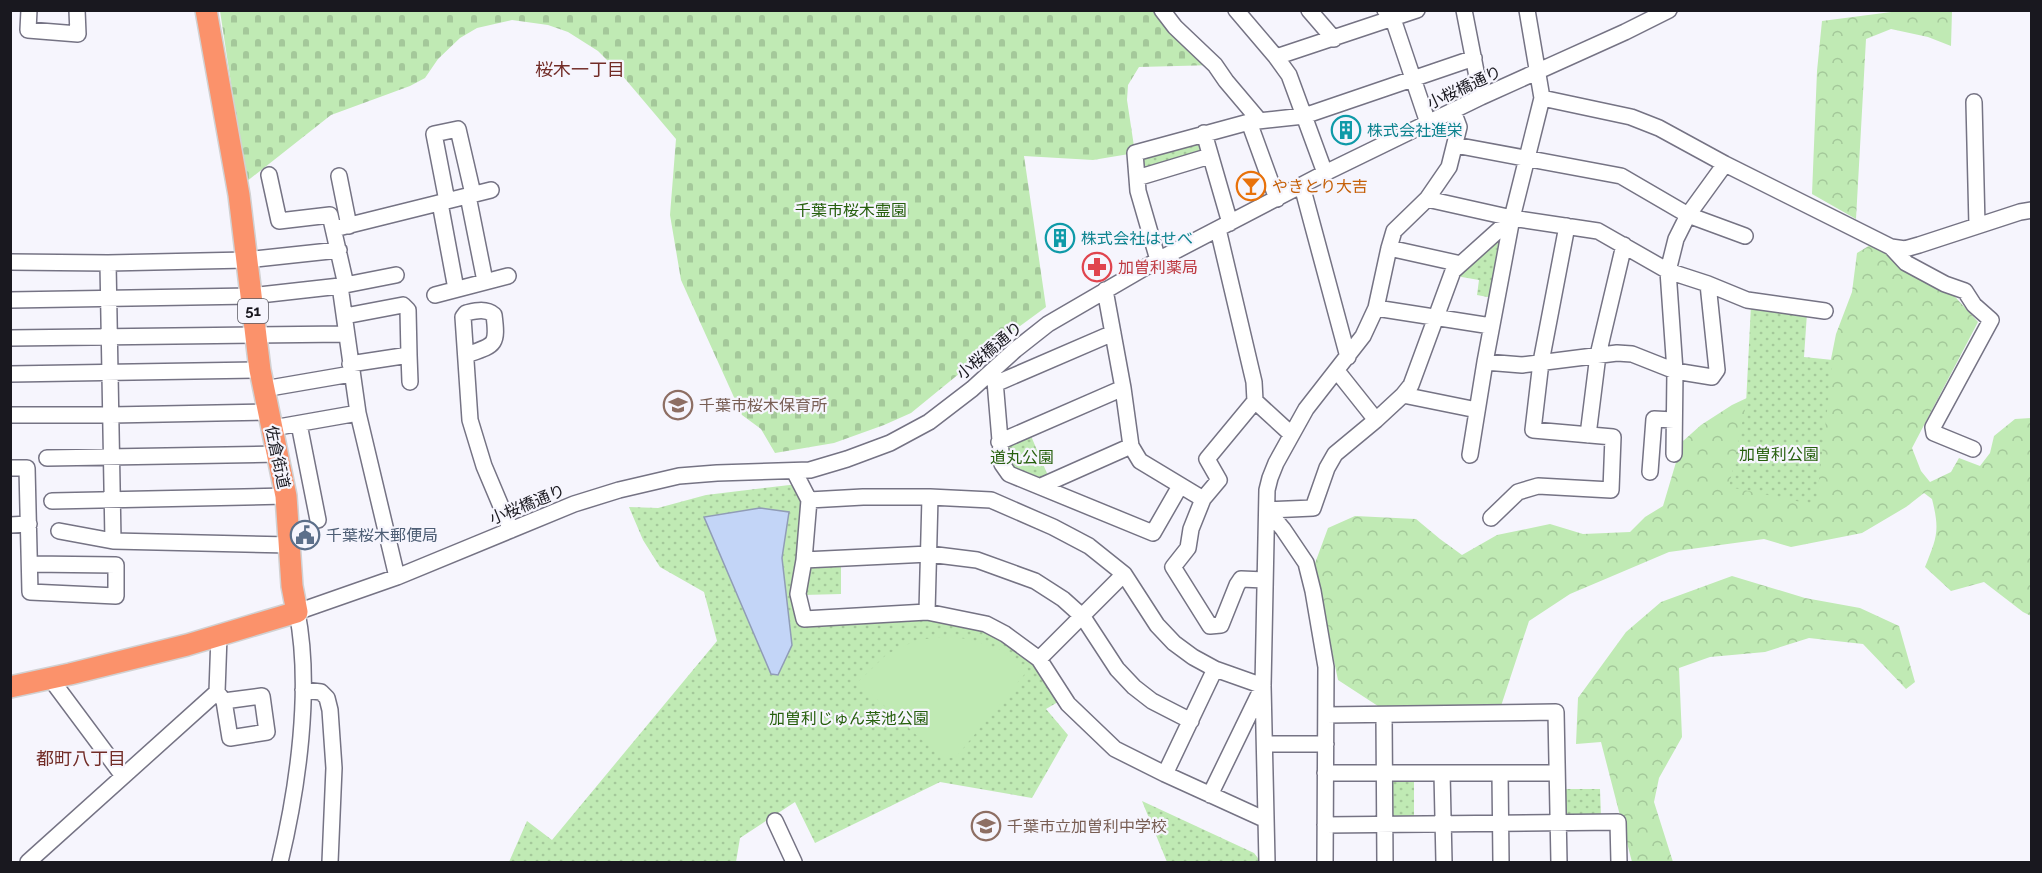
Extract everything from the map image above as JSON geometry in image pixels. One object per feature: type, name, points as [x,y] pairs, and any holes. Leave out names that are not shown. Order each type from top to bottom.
[{"type":"highway","name":"佐倉街道","points":[[206,10],[239,195],[262,380],[286,496],[292,586],[297,612]]},
{"type":"highway","points":[[10,687],[219,636],[297,612]]},
{"type":"street","points":[[29,10],[28,30],[78,34],[77,10]]},
{"type":"street","points":[[1162,10],[1175,27],[1215,65],[1254,121],[1276,199]]},
{"type":"street","points":[[1236,10],[1289,75],[1325,173]]},
{"type":"street","points":[[1309,10],[1334,39]]},
{"type":"street","points":[[1464,10],[1481,97]]},
{"type":"street","points":[[1470,455],[1491,326],[1512,218],[1542,98],[1527,10]]},
{"type":"street","name":"小桜橋通り","points":[[297,612],[397,577],[574,504],[619,490],[678,476],[810,470],[890,443],[929,422],[995,376],[1048,324],[1158,260],[1325,173],[1481,97],[1669,10]]},
{"type":"street","points":[[1276,57],[1334,39],[1389,15],[1415,11]]},
{"type":"street","points":[[1389,15],[1428,123]]},
{"type":"street","points":[[1158,260],[1138,191],[1136,153],[1254,121],[1304,116],[1474,58]]},
{"type":"street","points":[[1542,98],[1631,117],[1659,128],[1725,164],[1892,247],[1905,249],[2031,210]]},
{"type":"street","points":[[1974,102],[1977,226]]},
{"type":"street","points":[[1267,862],[1263,686],[1267,490],[1270,478],[1291,434],[1306,409],[1363,336],[1377,308],[1394,231],[1427,199],[1449,167],[1459,127],[1454,111]]},
{"type":"street","points":[[456,289],[434,134],[458,129],[485,281]]},
{"type":"street","points":[[1204,133],[1254,382],[1255,401],[1206,459],[1219,480],[1203,500],[1191,529],[1188,548],[1173,567],[1210,626],[1221,625],[1241,579],[1264,580]]},
{"type":"street","points":[[1455,145],[1621,176],[1688,215],[1745,236]]},
{"type":"street","points":[[1137,178],[1210,156]]},
{"type":"street","points":[[1674,454],[1675,371],[1668,272],[1676,239],[1688,215],[1725,164]]},
{"type":"street","points":[[268,176],[279,221],[330,215],[339,250],[346,334],[358,413],[397,577]]},
{"type":"street","points":[[339,176],[349,226]]},
{"type":"street","points":[[1302,186],[1348,357]]},
{"type":"street","points":[[334,230],[491,190]]},
{"type":"street","points":[[1427,199],[1512,218],[1599,231],[1668,272],[1708,284],[1748,300],[1825,311]]},
{"type":"street","points":[[1267,510],[1313,508],[1327,468],[1335,454],[1376,420],[1411,385],[1453,272],[1512,218]]},
{"type":"street","points":[[1491,518],[1518,492],[1538,486],[1611,490],[1613,437],[1533,430],[1541,362],[1567,226]]},
{"type":"street","points":[[1588,435],[1598,355],[1624,245]]},
{"type":"street","points":[[1892,247],[1906,263],[1945,284],[1965,291],[1974,305],[1991,320],[1933,427],[1934,433],[1973,449]]},
{"type":"street","points":[[1389,248],[1461,264]]},
{"type":"street","points":[[10,262],[108,263],[246,260],[339,250]]},
{"type":"street","points":[[108,263],[113,540]]},
{"type":"street","points":[[10,300],[251,296],[343,285],[396,275]]},
{"type":"street","points":[[435,295],[508,276]]},
{"type":"street","points":[[1485,362],[1522,365],[1617,352],[1632,354],[1675,371],[1712,377],[1717,370],[1708,284]]},
{"type":"street","points":[[1105,290],[1131,446],[1140,460],[1203,500]]},
{"type":"street","points":[[345,316],[403,304],[406,306],[410,382]]},
{"type":"street","points":[[1377,308],[1491,326]]},
{"type":"street","points":[[1113,333],[995,376],[1002,464],[1009,474],[1153,533],[1180,486]]},
{"type":"street","points":[[10,338],[346,334]]},
{"type":"street","points":[[10,374],[110,373],[262,380],[351,369],[409,355]]},
{"type":"street","points":[[466,355],[470,420],[484,466],[511,530]]},
{"type":"street","points":[[1337,371],[1376,420]]},
{"type":"street","points":[[999,442],[1123,388]]},
{"type":"street","points":[[1403,395],[1477,410]]},
{"type":"street","points":[[1255,401],[1291,434]]},
{"type":"street","points":[[10,415],[111,415],[271,420],[299,424],[358,413]]},
{"type":"street","points":[[1650,472],[1654,419],[1674,420]]},
{"type":"street","points":[[299,424],[318,520]]},
{"type":"street","points":[[1041,486],[1131,446]]},
{"type":"street","points":[[47,458],[278,454]]},
{"type":"street","points":[[10,468],[27,468],[30,592],[116,596],[116,565],[30,564]]},
{"type":"street","points":[[794,471],[809,500],[804,560],[798,594],[804,619],[927,612],[986,624],[1005,634],[1039,659],[1068,704],[1115,749],[1266,820]]},
{"type":"street","points":[[52,501],[286,496]]},
{"type":"street","points":[[809,500],[863,497],[991,500],[1053,527],[1089,546],[1124,574],[1157,625],[1174,643],[1215,669],[1263,686]]},
{"type":"street","points":[[927,612],[930,497]]},
{"type":"street","points":[[1267,510],[1306,563],[1326,667],[1325,862]]},
{"type":"street","points":[[10,525],[29,524]]},
{"type":"street","points":[[59,531],[113,540],[290,545]]},
{"type":"street","points":[[804,560],[929,554],[977,560],[1035,581],[1063,599],[1083,617],[1117,669],[1134,687],[1152,701],[1191,721]]},
{"type":"street","points":[[1039,659],[1124,574]]},
{"type":"street","points":[[280,862],[297,767],[303,690],[304,652],[297,612]]},
{"type":"street","points":[[28,862],[123,776],[220,697],[219,636]]},
{"type":"street","points":[[1165,774],[1215,669]]},
{"type":"street","points":[[50,678],[123,776]]},
{"type":"street","points":[[1210,795],[1263,686]]},
{"type":"street","points":[[303,690],[321,692],[327,698],[330,710],[334,768],[330,862]]},
{"type":"street","points":[[1326,715],[1556,712],[1559,862]]},
{"type":"street","points":[[1384,715],[1385,862]]},
{"type":"street","points":[[1265,744],[1326,744]]},
{"type":"street","points":[[1325,773],[1557,772]]},
{"type":"street","points":[[1442,773],[1444,862]]},
{"type":"street","points":[[1500,773],[1501,862]]},
{"type":"street","points":[[775,821],[794,862]]},
{"type":"street","points":[[1325,825],[1618,822],[1618,862]]},
{"type":"green space","name":"千葉市桜木霊園","points":[[220,11],[1162,11],[1215,65],[1139,67],[1128,85],[1127,100],[1135,153],[1093,160],[1024,156],[1046,307],[998,342],[911,413],[834,443],[775,453],[761,429],[742,415],[681,280],[670,215],[676,139],[621,74],[598,51],[568,32],[548,25],[512,20],[477,28],[460,38],[438,59],[425,78],[410,86],[331,115],[246,182]]},
{"type":"green space","points":[[1899,11],[1952,11],[1951,46],[1928,37],[1891,29],[1866,39],[1856,219],[1812,194],[1817,71],[1822,21]]},
{"type":"green space","points":[[1200,140],[1202,153],[1142,170],[1142,154]]},
{"type":"green space","points":[[1499,234],[1504,238],[1493,298],[1477,295],[1479,280],[1456,276]]},
{"type":"green space","points":[[1872,244],[1901,264],[1948,289],[1978,322],[1912,448],[1921,471],[1930,482],[1951,472],[1959,458],[1980,466],[1990,453],[1994,436],[2015,419],[2031,418],[2031,616],[1984,582],[1951,591],[1925,567],[1935,541],[1936,519],[1932,499],[1924,493],[1906,507],[1862,533],[1791,547],[1764,539],[1669,552],[1570,594],[1529,621],[1501,706],[1381,708],[1338,680],[1314,566],[1328,528],[1355,516],[1416,519],[1462,555],[1497,535],[1550,524],[1583,534],[1630,532],[1645,517],[1663,506],[1682,442],[1701,425],[1751,396],[1825,389],[1836,334],[1852,292],[1857,253]]},
{"type":"green space","name":"加曽利公園","points":[[1751,305],[1807,313],[1804,357],[1833,360],[1816,505],[1729,487],[1746,404]]},
{"type":"green space","name":"道丸公園","points":[[1031,436],[1049,478],[1039,483],[1011,471],[1006,446]]},
{"type":"green space","name":"加曽利じゅん菜池公園","points":[[798,484],[806,499],[801,624],[922,618],[966,624],[997,637],[1037,661],[1063,699],[1046,709],[1068,735],[1032,798],[940,782],[815,843],[795,802],[740,838],[736,862],[509,862],[527,821],[552,840],[717,641],[704,592],[660,567],[643,540],[629,507],[658,508],[706,495]]},
{"type":"green space","points":[[841,563],[841,594],[803,595],[811,565]]},
{"type":"green space","points":[[1732,576],[1805,598],[1860,608],[1899,626],[1915,682],[1906,689],[1863,644],[1809,638],[1765,652],[1710,657],[1679,668],[1682,737],[1659,778],[1654,802],[1673,862],[1632,862],[1601,742],[1576,744],[1578,698],[1626,632],[1661,602]]},
{"type":"green space","points":[[951,636],[1001,650],[1028,670],[956,757],[943,759],[858,682],[887,654],[917,640]]},
{"type":"green space","points":[[1394,777],[1414,777],[1414,820],[1393,820],[1388,815],[1388,782]]},
{"type":"green space","points":[[1565,789],[1600,789],[1601,817],[1571,817],[1565,812]]},
{"type":"green space","points":[[1142,801],[1254,853],[1261,862],[1167,862]]},
{"type":"water","points":[[760,508],[789,512],[782,558],[792,645],[778,675],[771,674],[704,517]]},
{"type":"place","name":"株式会社進栄","points":[[1346,130]]},
{"type":"place","name":"やきとり大吉","points":[[1251,186]]},
{"type":"place","name":"株式会社はせべ","points":[[1060,238]]},
{"type":"place","name":"加曽利薬局","points":[[1097,267]]},
{"type":"place","name":"千葉市桜木保育所","points":[[678,405]]},
{"type":"place","name":"千葉桜木郵便局","points":[[305,535]]},
{"type":"place","name":"千葉市立加曽利中学校","points":[[986,826]]},
{"type":"district","name":"桜木一丁目","points":[[580,70]]},
{"type":"district","name":"都町八丁目","points":[[81,759]]}]
